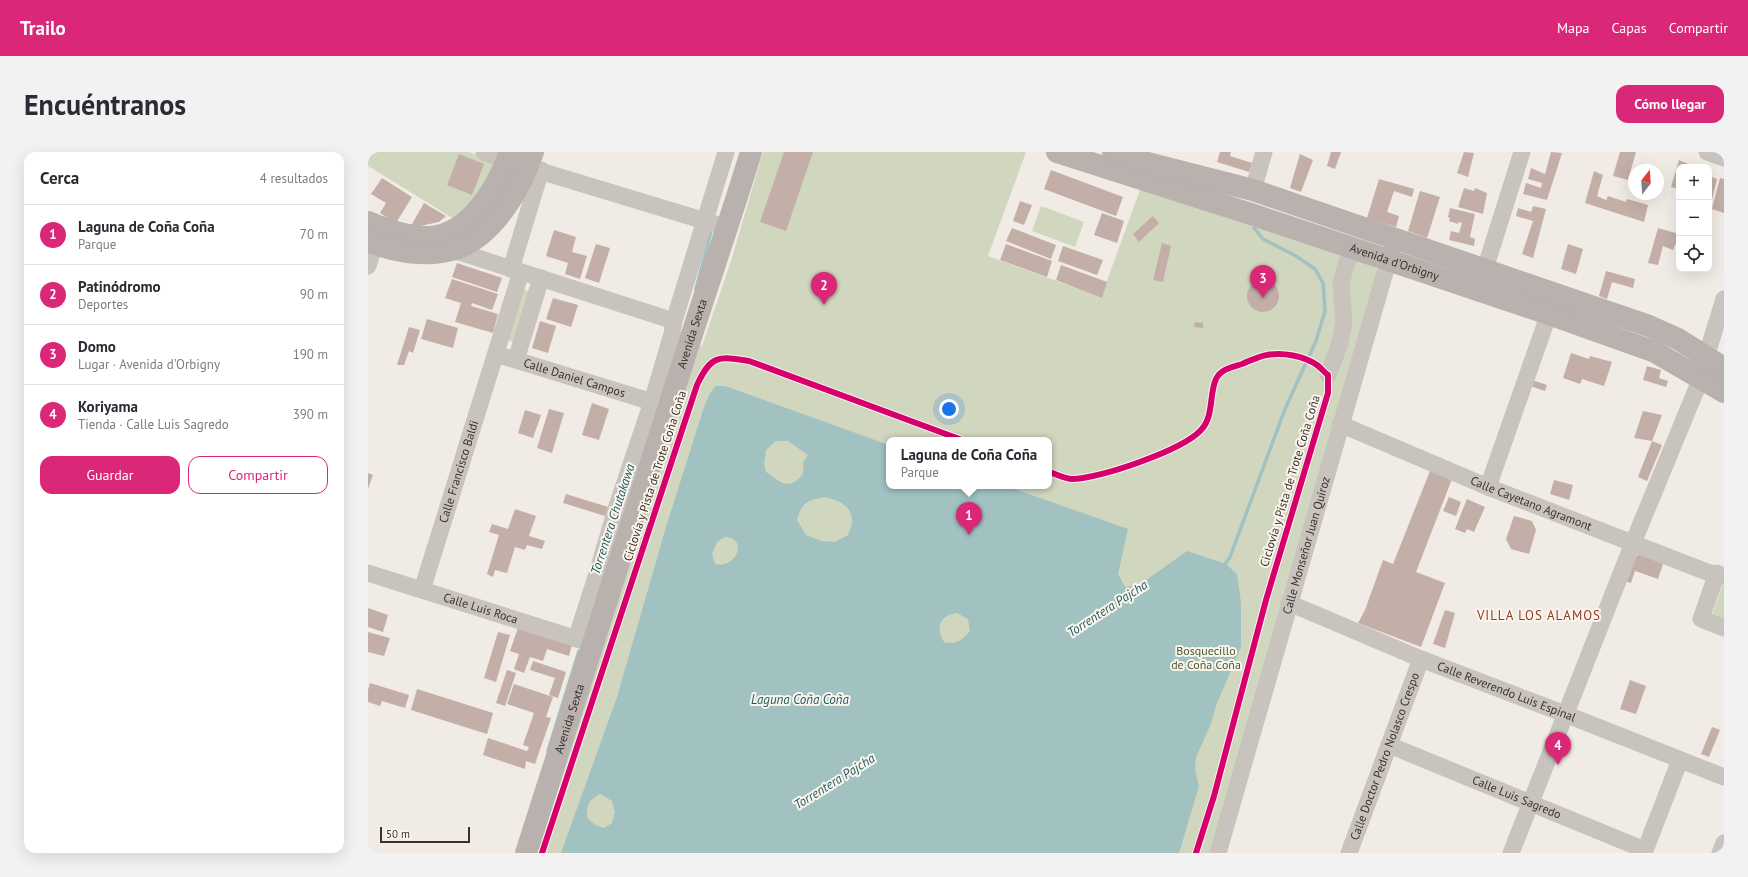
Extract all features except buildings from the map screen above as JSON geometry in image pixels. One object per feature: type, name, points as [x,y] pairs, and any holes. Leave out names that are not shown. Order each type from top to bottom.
[{"type":"main road","name":"Avenida Sexta","points":[[526,853],[584,641],[602,582],[661,405],[695,327],[715,224],[751,152]]},
{"type":"main road","name":"Avenida d'Orbigny","points":[[1057,152],[1124,159],[1253,190],[1649,326],[1678,338],[1724,368]]},
{"type":"main road","points":[[368,222],[401,233],[416,236],[431,237],[444,233],[460,225],[477,211],[491,194],[508,156]]},
{"type":"main road","name":"Avenida d'Orbigny","points":[[1124,159],[1254,215],[1549,314],[1655,352],[1724,392]]},
{"type":"main road","points":[[371,243],[402,251],[429,253],[453,250],[483,233],[495,220],[534,163]]},
{"type":"street","points":[[484,152],[508,156],[534,163],[715,224]]},
{"type":"street","name":"Avenida Sexta","points":[[661,405],[674,321],[715,224],[726,152]]},
{"type":"street","points":[[1253,190],[1264,152]]},
{"type":"street","points":[[1485,269],[1522,152]]},
{"type":"street","points":[[1707,152],[1724,158]]},
{"type":"street","name":"Calle Francisco Baldi","points":[[422,590],[496,354],[516,270],[534,163]]},
{"type":"street","name":"Calle Monseñor Juan Quiroz","points":[[1218,853],[1394,238]]},
{"type":"street","points":[[368,266],[371,243]]},
{"type":"street","points":[[1328,375],[1339,346],[1344,322],[1341,283],[1351,248]]},
{"type":"street","points":[[453,250],[674,321]]},
{"type":"street","points":[[516,360],[541,278]]},
{"type":"street","points":[[1488,487],[1556,293]]},
{"type":"street","points":[[1511,853],[1633,543],[1701,378],[1724,298]]},
{"type":"street","name":"Calle Daniel Campos","points":[[496,354],[661,405]]},
{"type":"street","name":"Calle Cayetano Agramont","points":[[1340,424],[1488,487],[1707,572],[1720,575]]},
{"type":"street","name":"Calle Luis Roca","points":[[368,573],[584,641]]},
{"type":"street","points":[[1720,575],[1701,619],[1724,628]]},
{"type":"street","name":"Calle Reverendo Luis Espinal","points":[[1289,603],[1421,659],[1724,777]]},
{"type":"street","name":"Calle Doctor Pedro Nolasco Crespo","points":[[1349,853],[1421,659]]},
{"type":"street","name":"Calle Luis Sagredo","points":[[1389,744],[1645,851]]},
{"type":"street","points":[[1645,851],[1680,760]]},
{"type":"street","points":[[1720,853],[1724,843]]},
{"type":"green space","points":[[368,152],[469,152],[494,162],[497,169],[477,198],[454,219],[368,166]]},
{"type":"green space","name":"Bosquecillo de Coña Coña","points":[[763,152],[1026,152],[988,256],[1101,297],[1141,187],[1374,265],[1378,272],[1215,853],[534,853],[700,345],[702,346],[731,261]]},
{"type":"green space","points":[[1041,206],[1084,222],[1075,247],[1032,231]]},
{"type":"green space","points":[[522,289],[530,292],[515,342],[507,340]]},
{"type":"green space","points":[[1723,583],[1724,584],[1724,626],[1710,621]]},
{"type":"water","name":"Laguna Coña Coña","points":[[716,386],[725,386],[886,444],[886,489],[1015,489],[1128,529],[1118,574],[1125,587],[1138,586],[1187,551],[1226,564],[1237,574],[1241,603],[1241,647],[1217,703],[1210,726],[1196,757],[1195,770],[1199,786],[1179,853],[561,853],[617,697],[666,527],[704,407],[710,393]],"holes":[[[776,441],[788,441],[808,455],[803,462],[803,473],[797,480],[790,484],[780,482],[766,472],[764,463],[766,450]],[[826,497],[843,504],[851,514],[852,522],[848,535],[835,542],[821,541],[806,535],[797,520],[801,509],[807,503]],[[725,537],[737,542],[737,553],[729,562],[722,565],[715,564],[712,554],[717,542]],[[957,613],[968,619],[970,631],[965,637],[958,641],[948,643],[944,642],[941,637],[940,627],[943,619],[951,614]],[[600,794],[612,801],[615,812],[612,823],[604,828],[595,825],[587,817],[589,803]]]},
{"type":"waterway","name":"Torrentera Pajcha","points":[[1223,567],[1230,557],[1285,409],[1316,341],[1325,311],[1323,283],[1315,269],[1296,256],[1263,239],[1254,228]]},
{"type":"waterway","name":"Torrentera Chutakawa","points":[[696,289],[711,232]]},
{"type":"waterway","name":"Torrentera Chutakawa","points":[[548,751],[579,651]]},
{"type":"cycle path","name":"Ciclovía y Pista de Trote Coña Coña","points":[[1052,473],[1069,479],[1085,478],[1120,469],[1177,446],[1191,438],[1205,425],[1210,412],[1214,385],[1218,376],[1227,369],[1258,357],[1273,354],[1286,354],[1300,357],[1317,365],[1328,375],[1328,393],[1266,600],[1214,796],[1196,853]]},
{"type":"cycle path","name":"Ciclovía y Pista de Trote Coña Coña","points":[[542,853],[697,385],[711,363],[723,358],[749,361],[954,437]]},
{"type":"place","name":"Domo","points":[[1263,298]]},
{"type":"place","name":"Patinódromo","points":[[824,305]]},
{"type":"place","name":"Laguna de Coña Coña","points":[[969,535]]},
{"type":"place","name":"Koriyama","points":[[1558,765]]},
{"type":"district","name":"VILLA LOS ALAMOS","points":[[1539,615]]}]
